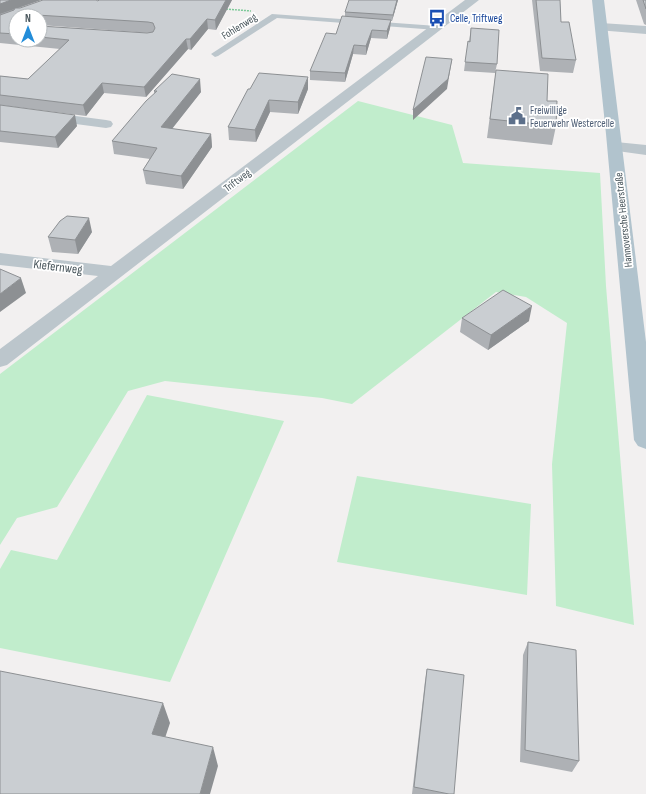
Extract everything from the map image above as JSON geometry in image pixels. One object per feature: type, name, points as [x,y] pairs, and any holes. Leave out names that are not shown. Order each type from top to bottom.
[{"type":"main road","name":"Hannoversche Heerstraße","points":[[598,0],[644,393],[646,440]]},
{"type":"street","name":"Triftweg","points":[[0,360],[473,0]]},
{"type":"street","points":[[601,27],[646,30]]},
{"type":"street","points":[[0,110],[106,124]]},
{"type":"street","points":[[616,147],[646,150]]},
{"type":"street","name":"Kiefernweg","points":[[0,259],[116,272]]},
{"type":"lane","name":"Fohlenweg","points":[[215,54],[275,16],[437,28]]},
{"type":"path","name":"Fohlenweg","points":[[223,9],[271,13],[275,14],[275,16]]},
{"type":"green space","points":[[358,101],[452,125],[463,163],[600,173],[606,286],[634,625],[556,606],[552,464],[567,323],[526,297],[496,292],[352,404],[322,398],[165,381],[128,391],[57,507],[17,518],[0,545],[0,374]]},
{"type":"green space","points":[[147,395],[284,421],[170,682],[0,648],[0,569],[11,550],[57,560]]},
{"type":"green space","points":[[357,476],[531,504],[527,595],[337,562]]},
{"type":"building","points":[[0,0],[11,0],[0,4]]},
{"type":"building","points":[[43,0],[226,0],[215,20],[207,19],[190,39],[186,39],[144,87],[102,83],[83,105],[0,95],[0,76],[28,79],[69,40],[48,38],[48,27],[147,33],[153,32],[155,28],[153,23],[48,16],[48,8],[20,8]]},
{"type":"building","points":[[349,0],[397,0],[393,15],[345,12]]},
{"type":"building","points":[[536,0],[560,0],[561,22],[569,22],[576,60],[542,58]]},
{"type":"building","points":[[643,0],[646,0],[646,9]]},
{"type":"building","points":[[8,12],[8,34],[0,33],[0,15]]},
{"type":"building","points":[[342,16],[391,20],[387,31],[372,30],[366,46],[354,45],[345,73],[310,71],[326,33],[336,34]]},
{"type":"building","points":[[471,28],[499,30],[497,64],[465,62],[468,41],[470,42]]},
{"type":"building","points":[[426,57],[452,59],[448,79],[413,110]]},
{"type":"building","points":[[496,70],[548,74],[547,101],[557,101],[556,126],[490,119]]},
{"type":"building","points":[[259,73],[308,77],[298,102],[269,100],[255,130],[228,127],[248,89],[250,89]]},
{"type":"building","points":[[172,74],[200,79],[161,127],[211,134],[181,176],[143,170],[157,148],[112,141],[146,101],[157,91],[154,91]]},
{"type":"building","points":[[0,105],[75,115],[55,137],[0,131]]},
{"type":"building","points":[[67,216],[89,218],[75,240],[48,237],[60,221]]},
{"type":"building","points":[[0,269],[21,278],[0,294]]},
{"type":"building","points":[[503,290],[532,306],[491,335],[462,318]]},
{"type":"building","points":[[528,642],[576,650],[579,761],[525,750]]},
{"type":"building","points":[[427,669],[464,675],[454,794],[414,787]]},
{"type":"building","points":[[0,671],[163,703],[152,734],[213,747],[200,794],[0,794]]},
{"type":"place","name":"Celle, Triftweg","points":[[437,18]]},
{"type":"place","name":"Freiwillige Feuerwehr Westercelle","points":[[517,116]]}]
